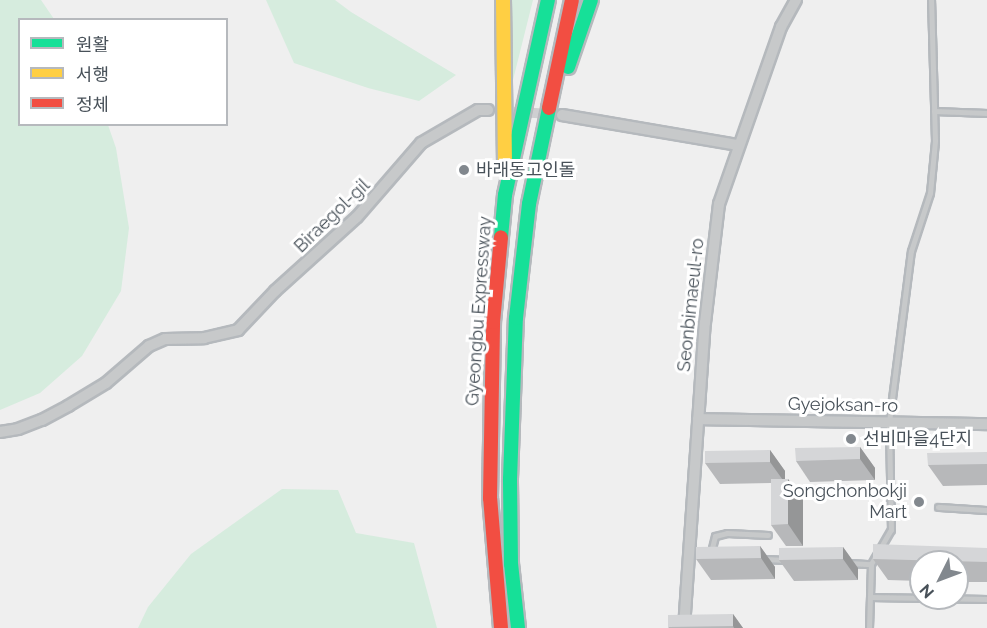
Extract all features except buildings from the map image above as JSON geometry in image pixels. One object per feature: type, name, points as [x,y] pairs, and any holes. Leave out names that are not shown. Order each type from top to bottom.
[{"type":"highway","points":[[503,0],[505,195]]},
{"type":"highway","name":"Gyeongbu Expressway","points":[[501,628],[490,498],[493,322],[505,195],[548,0]]},
{"type":"highway","points":[[518,628],[511,564],[511,443],[516,318],[529,204],[572,0]]},
{"type":"highway","points":[[529,204],[554,107],[591,0]]},
{"type":"street","name":"Seonbimaeul-ro","points":[[684,628],[706,313],[719,204],[781,27],[796,0]]},
{"type":"street","name":"Biraegol-gil","points":[[0,432],[26,426],[68,406],[106,382],[149,346],[165,339],[194,336],[204,338],[238,330],[275,291],[357,217],[421,143],[478,110],[488,110]]},
{"type":"street","points":[[562,114],[738,145]]},
{"type":"street","name":"Gyejoksan-ro","points":[[698,419],[987,424]]},
{"type":"lane","points":[[869,628],[871,564],[891,530],[889,422],[911,251],[930,193],[935,141],[931,0]]},
{"type":"lane","points":[[934,111],[987,113]]},
{"type":"lane","points":[[938,507],[987,510]]},
{"type":"lane","points":[[718,556],[712,548],[715,536],[727,533],[768,535]]},
{"type":"lane","points":[[885,540],[892,545]]},
{"type":"lane","points":[[754,558],[789,560]]},
{"type":"lane","points":[[836,562],[871,564]]},
{"type":"lane","points":[[870,597],[987,600]]},
{"type":"green space","points":[[0,0],[41,0],[53,18],[18,18],[18,126],[108,126],[116,148],[129,228],[121,291],[82,356],[40,393],[0,410]]},
{"type":"green space","points":[[266,0],[335,0],[456,75],[419,101],[368,88],[294,63]]},
{"type":"green space","points":[[508,0],[533,0],[512,84]]},
{"type":"green space","points":[[282,489],[338,490],[356,533],[414,543],[437,628],[138,628],[148,607],[191,554]]},
{"type":"tunnel","points":[[499,111],[552,114]]},
{"type":"traffic: fast","points":[[501,237],[505,195],[548,0]]},
{"type":"traffic: fast","points":[[568,67],[591,0]]},
{"type":"traffic: fast","points":[[518,628],[511,564],[510,479],[516,318],[529,204],[549,108]]},
{"type":"traffic: slow","points":[[503,0],[505,163]]},
{"type":"traffic: jam","points":[[549,108],[572,0]]},
{"type":"traffic: jam","points":[[501,237],[493,322],[490,498],[501,628]]},
{"type":"place","name":"바래동고인돌","points":[[464,170]]},
{"type":"place","name":"선비마을4단지","points":[[851,439]]},
{"type":"place","name":"Songchonbokji Mart","points":[[919,502]]}]
